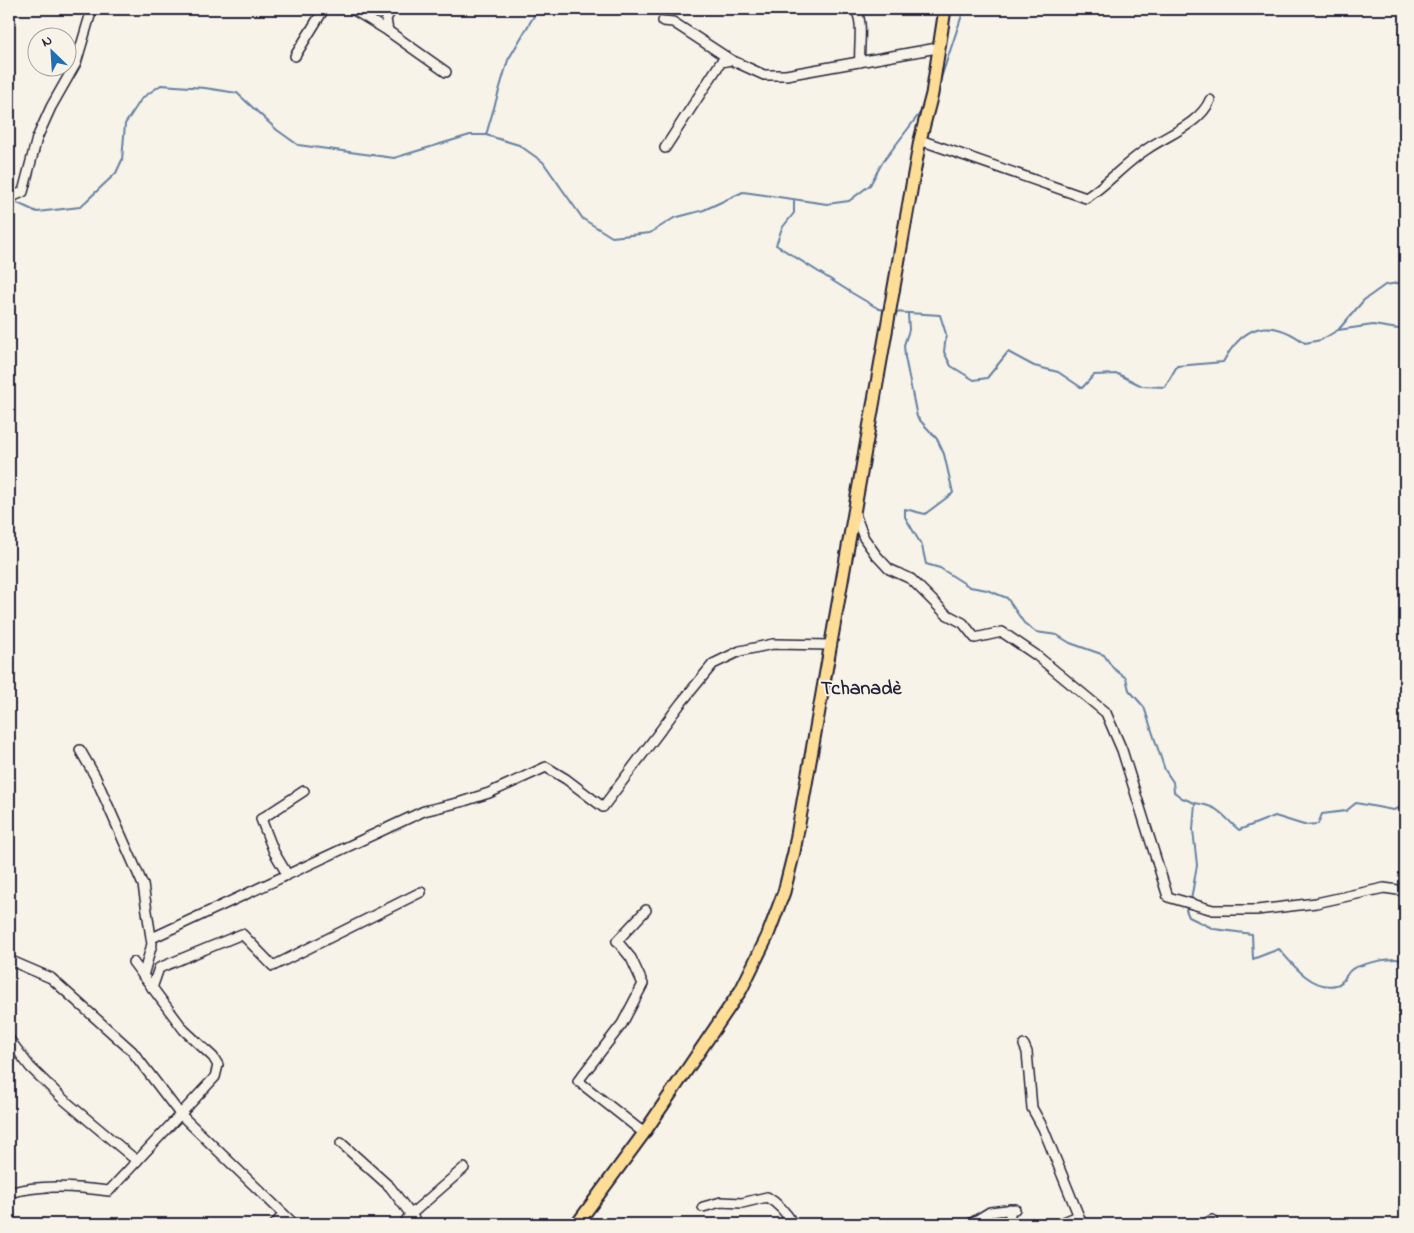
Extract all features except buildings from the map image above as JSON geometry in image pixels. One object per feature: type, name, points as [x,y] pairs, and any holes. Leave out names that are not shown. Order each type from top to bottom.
[{"type":"main road","points":[[577,1224],[644,1133],[741,990],[773,922],[794,852],[920,140],[932,94],[937,48],[945,9]]},
{"type":"street","points":[[9,198],[23,192],[37,138],[51,107],[76,63],[92,9]]},
{"type":"street","points":[[295,56],[324,9]]},
{"type":"street","points":[[352,9],[388,31],[446,72]]},
{"type":"street","points":[[388,31],[386,19],[392,9]]},
{"type":"street","points":[[854,9],[860,20],[858,48],[860,62]]},
{"type":"street","points":[[663,21],[673,22],[731,60],[764,75],[786,75],[937,48]]},
{"type":"street","points":[[665,148],[721,62],[731,60]]},
{"type":"street","points":[[920,140],[1086,198],[1146,149],[1175,133],[1206,110],[1210,100]]},
{"type":"street","points":[[855,514],[864,538],[876,556],[889,569],[911,579],[946,614],[962,623],[975,638],[1002,632],[1036,655],[1106,713],[1122,750],[1168,897],[1214,910],[1257,910],[1316,903],[1384,888],[1405,891]]},
{"type":"street","points":[[152,938],[424,811],[489,793],[546,767],[566,779],[603,807],[681,703],[714,664],[740,651],[773,644],[832,645]]},
{"type":"street","points":[[80,750],[95,776],[143,885],[152,938],[143,976]]},
{"type":"street","points":[[287,874],[274,852],[261,818],[304,791]]},
{"type":"street","points":[[152,988],[160,968],[242,934],[273,966],[421,892]]},
{"type":"street","points":[[644,1133],[578,1082],[622,1024],[643,984],[631,958],[617,941],[646,910]]},
{"type":"street","points":[[9,960],[51,978],[132,1051],[180,1114],[232,1162],[294,1224]]},
{"type":"street","points":[[9,1193],[22,1189],[68,1188],[109,1191],[215,1077],[218,1065],[213,1057],[184,1030],[133,962]]},
{"type":"street","points":[[9,1039],[30,1067],[63,1099],[137,1161]]},
{"type":"street","points":[[1024,1045],[1027,1052],[1032,1108],[1043,1128],[1080,1220],[1058,1224]]},
{"type":"street","points":[[341,1143],[390,1187],[410,1216],[418,1224]]},
{"type":"street","points":[[404,1224],[410,1216],[464,1168]]},
{"type":"street","points":[[703,1207],[721,1202],[742,1203],[767,1197],[776,1202],[793,1224]]},
{"type":"street","points":[[970,1224],[990,1212],[1012,1209],[1010,1224]]},
{"type":"street","points":[[275,1224],[283,1215]]},
{"type":"waterway","points":[[486,135],[508,60],[538,9]]},
{"type":"waterway","points":[[938,87],[964,9]]},
{"type":"waterway","points":[[13,201],[37,212],[80,207],[116,173],[122,160],[125,124],[142,98],[161,85],[205,88],[237,93],[277,130],[298,145],[394,158],[470,135],[486,135],[519,145],[543,162],[583,219],[612,237],[650,233],[674,218],[704,210],[743,192],[827,204],[849,201],[870,185],[882,163],[923,109]]},
{"type":"waterway","points":[[794,201],[794,213],[782,228],[776,245],[879,309],[886,310]]},
{"type":"waterway","points":[[1339,329],[1364,300],[1385,285],[1405,282]]},
{"type":"waterway","points":[[893,312],[940,315],[946,334],[944,352],[951,366],[974,380],[987,378],[1008,352],[1034,366],[1058,372],[1082,388],[1094,375],[1118,374],[1142,386],[1165,387],[1177,366],[1223,362],[1240,339],[1249,332],[1259,328],[1280,330],[1305,343],[1321,340],[1338,330],[1373,325],[1405,330]]},
{"type":"waterway","points":[[908,314],[909,330],[904,345],[905,357],[917,417],[937,439],[944,454],[953,493],[925,514],[905,509],[905,517],[922,546],[926,564],[940,568],[970,587],[987,590],[1007,598],[1024,623],[1036,632],[1057,635],[1070,643],[1104,655],[1113,668],[1126,678],[1129,690],[1144,707],[1165,770],[1173,782],[1174,792],[1182,798],[1195,803],[1193,830],[1197,865],[1191,900]]},
{"type":"waterway","points":[[1195,803],[1216,809],[1239,830],[1275,816],[1304,825],[1318,824],[1322,814],[1346,811],[1356,803],[1393,810],[1405,806]]},
{"type":"waterway","points":[[1188,907],[1186,910],[1189,917],[1214,929],[1252,934],[1253,959],[1279,949],[1304,975],[1319,984],[1327,986],[1339,984],[1352,969],[1363,965],[1394,959],[1405,961]]},
{"type":"district","name":"Tchanadè","points":[[861,687]]}]
